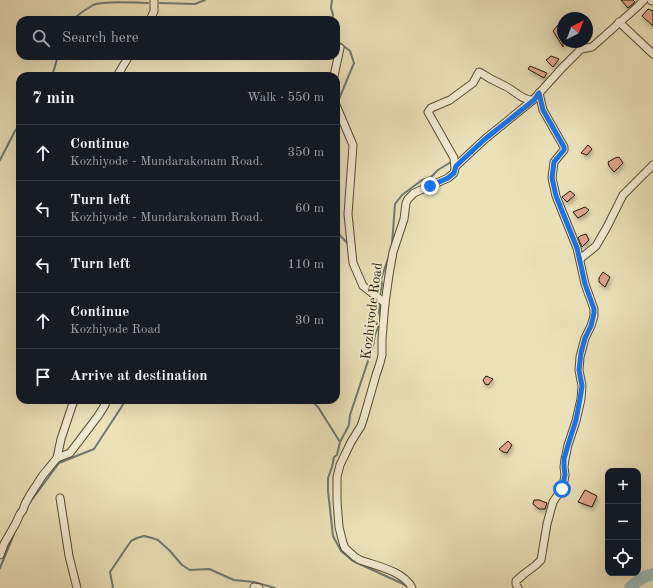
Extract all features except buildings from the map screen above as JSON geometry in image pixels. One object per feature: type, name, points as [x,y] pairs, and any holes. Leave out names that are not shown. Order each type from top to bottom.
[{"type":"street","points":[[152,16],[154,11],[154,0]]},
{"type":"street","points":[[456,166],[452,153],[430,117],[428,112],[429,110],[450,100],[473,84],[479,72],[519,95],[531,101],[534,100],[581,49],[592,47],[644,0]]},
{"type":"street","points":[[619,22],[653,54]]},
{"type":"street","points":[[119,72],[127,60]]},
{"type":"street","points":[[335,72],[337,60]]},
{"type":"street","points":[[518,588],[516,581],[541,560],[550,509],[563,487],[565,475],[564,459],[576,420],[582,386],[579,370],[580,357],[594,313],[575,242],[556,196],[552,178],[554,162],[564,150],[564,147],[543,110],[539,93]]},
{"type":"street","name":"Kozhiyode Road","points":[[412,588],[408,582],[399,575],[360,560],[345,548],[339,527],[337,495],[339,470],[343,457],[361,426],[370,400],[382,355],[385,303],[393,252],[404,219],[406,203],[414,193],[448,178],[454,173],[456,166],[485,139],[534,100]]},
{"type":"street","points":[[340,114],[353,145],[348,214],[353,263],[363,286],[385,303]]},
{"type":"street","points":[[580,259],[596,246],[623,195],[653,166]]},
{"type":"street","points":[[59,457],[60,443],[73,404]]},
{"type":"street","points":[[0,555],[4,544],[25,504],[43,475],[59,457],[70,453],[105,404]]},
{"type":"street","points":[[60,498],[69,556],[77,588]]},
{"type":"waterway","points":[[160,3],[195,4],[205,0]]},
{"type":"waterway","points":[[332,0],[331,8],[333,16]]},
{"type":"waterway","points":[[77,16],[98,3],[148,3]]},
{"type":"waterway","points":[[340,43],[350,51],[354,63],[340,97]]},
{"type":"waterway","points":[[53,72],[57,60]]},
{"type":"waterway","points":[[0,160],[16,130]]},
{"type":"waterway","points":[[392,244],[395,204],[402,195],[422,180],[431,177],[438,170],[451,162]]},
{"type":"waterway","points":[[340,235],[349,245]]},
{"type":"waterway","points":[[380,294],[382,285],[381,279],[389,256]]},
{"type":"waterway","points":[[380,301],[379,312],[381,320],[350,415],[349,425],[340,442],[337,455],[334,457],[328,478],[328,491],[333,536],[341,551],[353,561],[408,587]]},
{"type":"waterway","points":[[28,505],[59,463],[94,449],[123,404]]},
{"type":"waterway","points":[[315,404],[340,442]]},
{"type":"waterway","points":[[0,568],[14,534]]},
{"type":"waterway","points":[[113,588],[110,572],[131,541],[144,536],[158,540],[182,565],[190,570],[209,569],[234,580],[254,582],[275,588]]},
{"type":"waterway","points":[[630,588],[640,579],[653,574]]},
{"type":"route","points":[[430,186],[448,178],[454,173],[456,166],[485,139],[534,100],[539,93],[543,110],[564,147],[564,150],[554,162],[552,178],[556,196],[577,248],[585,284],[594,309],[594,316],[581,353],[579,370],[582,386],[576,420],[564,459],[565,475],[562,489]]}]
